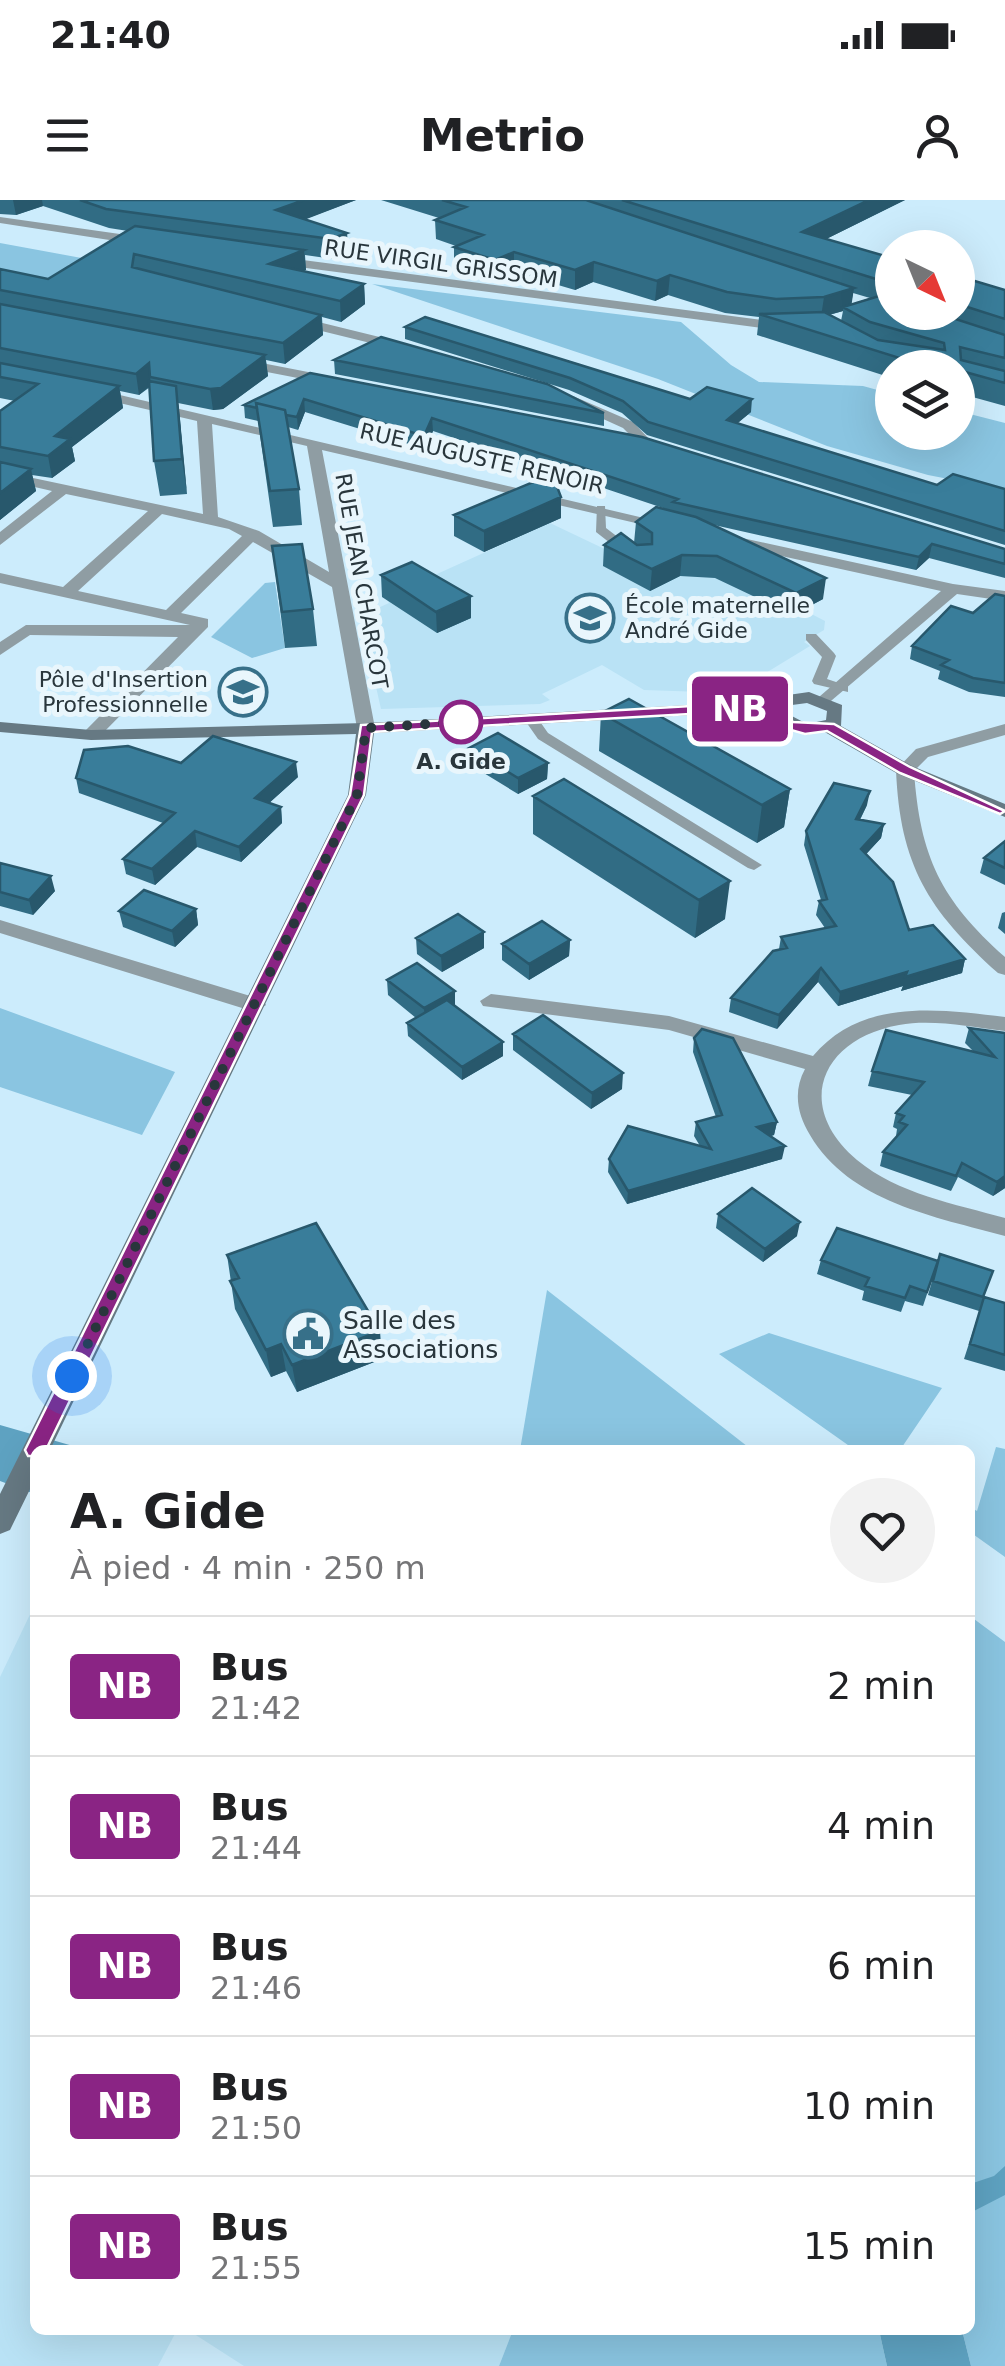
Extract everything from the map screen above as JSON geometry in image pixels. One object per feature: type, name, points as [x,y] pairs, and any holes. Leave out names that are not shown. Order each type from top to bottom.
[{"type":"street","points":[[0,220],[171,245]]},
{"type":"street","name":"RUE VIRGIL GRISSOM","points":[[247,256],[773,327],[809,326]]},
{"type":"street","points":[[282,317],[418,351]]},
{"type":"street","points":[[215,358],[352,385]]},
{"type":"street","name":"RUE AUGUSTE RENOIR","points":[[65,387],[678,528]]},
{"type":"street","points":[[553,391],[628,425],[645,442]]},
{"type":"street","points":[[204,416],[211,520]]},
{"type":"street","points":[[606,434],[663,448]]},
{"type":"street","name":"RUE JEAN CHARCOT","points":[[313,442],[366,728]]},
{"type":"street","points":[[0,475],[211,520],[253,534],[339,584]]},
{"type":"street","points":[[0,540],[63,489]]},
{"type":"street","points":[[66,593],[158,510]]},
{"type":"street","points":[[170,615],[253,534]]},
{"type":"street","points":[[717,537],[952,589],[1005,596]]},
{"type":"street","points":[[0,578],[202,623],[91,735]]},
{"type":"street","points":[[825,701],[952,589]]},
{"type":"street","points":[[0,650],[26,630],[192,633]]},
{"type":"street","points":[[777,712],[794,698],[825,701],[838,714],[829,726]]},
{"type":"street","points":[[0,727],[91,735],[366,728],[726,708],[777,712],[796,728],[829,726],[905,770],[1005,810]]},
{"type":"street","points":[[38,1445],[357,795],[366,728]]},
{"type":"street","points":[[1005,729],[922,753],[905,770],[906,802],[922,872],[936,900],[1005,968]]},
{"type":"street","points":[[0,926],[255,1005]]},
{"type":"street","points":[[491,1001],[669,1023],[815,1064]]},
{"type":"street","points":[[1005,1024],[934,1017],[894,1018],[835,1042],[815,1064],[807,1091],[810,1116],[848,1165],[910,1199],[1005,1227]]},
{"type":"street","points":[[0,1522],[30,1461]]},
{"type":"lane","points":[[601,509],[600,529],[643,560]]},
{"type":"lane","points":[[811,637],[829,656],[819,680],[843,688]]},
{"type":"lane","points":[[531,719],[543,736],[754,865]]},
{"type":"shaded area","points":[[0,243],[87,259],[68,265],[81,284],[0,283]]},
{"type":"shaded area","points":[[372,284],[681,322],[731,365],[759,382],[875,389],[875,450],[975,450],[975,415],[1005,423],[1005,490],[928,475],[827,446],[658,379]]},
{"type":"shaded area","name":"École maternelle André Gide","points":[[550,523],[655,573],[697,555],[825,621],[824,630],[804,642],[810,646],[733,693],[644,690],[602,665],[542,694],[550,700],[540,704],[381,709],[360,616],[389,603],[386,597]]},
{"type":"shaded area","points":[[275,582],[285,648],[252,658],[211,637],[265,583]]},
{"type":"shaded area","points":[[0,1008],[175,1072],[142,1135],[0,1087]]},
{"type":"shaded area","points":[[547,1290],[746,1445],[521,1445]]},
{"type":"shaded area","points":[[769,1333],[942,1388],[903,1445],[848,1445],[719,1354]]},
{"type":"shaded area","points":[[0,1425],[70,1445],[30,1445],[30,1492],[0,1481]]},
{"type":"shaded area","points":[[996,1447],[1005,1449],[1005,1557],[975,1536],[977,1511]]},
{"type":"shaded area","points":[[30,1614],[30,2335],[174,2335],[158,2366],[0,2366],[0,1677]]},
{"type":"shaded area","points":[[975,1620],[1005,1642],[1005,2366],[971,2366],[963,2335],[975,2335]]},
{"type":"shaded area","points":[[1005,2166],[1005,2195],[975,2210],[975,2182],[994,2176]]},
{"type":"shaded area","points":[[196,2335],[511,2335],[499,2366],[244,2366]]},
{"type":"shaded area","points":[[511,2335],[880,2335],[887,2366],[499,2366]]},
{"type":"shaded area","points":[[880,2335],[963,2335],[971,2366],[887,2366]]},
{"type":"building","points":[[80,200],[304,200],[276,210],[347,233],[331,239],[106,209]]},
{"type":"building","points":[[442,200],[586,200],[854,288],[824,297],[776,299],[727,292],[670,275],[657,281],[594,262],[575,270],[514,252],[495,260],[454,247],[483,235],[435,220],[466,207]]},
{"type":"building","points":[[622,200],[869,200],[802,232],[875,253],[875,279]]},
{"type":"building","points":[[135,226],[304,250],[269,264],[364,284],[340,301],[134,254],[132,267],[321,315],[283,343],[0,290],[0,269],[48,279]]},
{"type":"building","points":[[975,281],[1005,290],[1005,319],[975,309]]},
{"type":"building","points":[[875,297],[875,323],[870,322],[843,307]]},
{"type":"building","points":[[0,304],[265,355],[221,388],[210,389],[150,377],[149,363],[136,374],[0,348]]},
{"type":"building","points":[[824,312],[878,340],[945,350],[875,350],[759,314]]},
{"type":"building","points":[[425,317],[690,399],[707,387],[752,399],[727,420],[937,485],[953,474],[1005,489],[1005,531],[648,422],[623,401],[570,378],[405,327]]},
{"type":"building","points":[[975,325],[1005,335],[1005,358],[960,347],[945,350],[944,343],[898,330],[975,330]]},
{"type":"building","points":[[381,337],[547,384],[604,413],[334,360]]},
{"type":"building","points":[[0,363],[119,386],[55,436],[70,439],[48,456],[0,447],[0,411],[38,384],[0,377]]},
{"type":"building","points":[[975,364],[1005,371],[1005,383],[975,375]]},
{"type":"building","points":[[310,373],[642,437],[1005,549],[1005,564],[932,544],[919,557],[673,502],[678,499],[432,418],[424,436],[304,399],[297,417],[256,403],[257,408],[244,405]]},
{"type":"building","points":[[149,381],[176,386],[182,459],[154,461]]},
{"type":"building","points":[[256,403],[285,410],[299,489],[270,491]]},
{"type":"building","points":[[0,462],[31,469],[0,493]]},
{"type":"building","points":[[538,480],[556,484],[561,497],[484,531],[454,515]]},
{"type":"building","points":[[656,507],[696,517],[826,578],[796,593],[717,556],[682,555],[652,569],[604,545],[621,533],[637,545],[652,544],[652,533],[636,522]]},
{"type":"building","points":[[302,544],[313,609],[282,612],[272,546]]},
{"type":"building","points":[[412,562],[471,596],[436,612],[381,575]]},
{"type":"building","points":[[995,594],[1005,596],[1005,683],[973,678],[941,665],[949,660],[912,646],[951,606],[973,613]]},
{"type":"building","points":[[629,699],[790,789],[762,805],[601,713]]},
{"type":"building","points":[[498,733],[548,763],[518,778],[469,748]]},
{"type":"building","points":[[213,736],[296,762],[255,798],[281,807],[239,847],[195,831],[152,869],[123,859],[175,813],[76,778],[84,750],[128,746],[181,763]]},
{"type":"building","points":[[564,779],[730,881],[699,900],[533,796]]},
{"type":"building","points":[[834,783],[870,791],[856,819],[884,824],[861,849],[893,882],[909,930],[933,925],[965,959],[840,992],[821,968],[779,1015],[731,998],[773,951],[787,948],[781,937],[836,926],[819,901],[827,899],[806,831]]},
{"type":"building","points":[[1005,841],[1005,868],[984,858]]},
{"type":"building","points":[[0,863],[51,876],[29,900],[0,892]]},
{"type":"building","points":[[144,890],[196,909],[172,931],[119,911]]},
{"type":"building","points":[[458,914],[484,932],[441,956],[416,938]]},
{"type":"building","points":[[542,921],[570,940],[529,964],[502,944]]},
{"type":"building","points":[[417,963],[455,991],[424,1008],[387,980]]},
{"type":"building","points":[[447,1000],[503,1042],[462,1067],[407,1023]]},
{"type":"building","points":[[543,1015],[623,1073],[592,1093],[513,1034]]},
{"type":"building","points":[[969,1028],[1005,1033],[1005,1176],[997,1182],[962,1163],[956,1176],[883,1152],[907,1125],[899,1122],[904,1116],[896,1113],[924,1082],[872,1071],[886,1030],[995,1057]]},
{"type":"building","points":[[702,1029],[733,1038],[777,1122],[757,1127],[785,1146],[628,1191],[609,1159],[628,1126],[711,1149],[696,1122],[722,1115],[694,1038]]},
{"type":"building","points":[[752,1188],[800,1222],[765,1249],[718,1214]]},
{"type":"building","name":"Salle des Associations","points":[[316,1223],[380,1331],[292,1365],[281,1344],[266,1350],[230,1281],[239,1278],[227,1255]]},
{"type":"building","points":[[837,1228],[938,1261],[927,1292],[910,1286],[905,1298],[865,1286],[869,1278],[821,1260]]},
{"type":"building","points":[[940,1254],[993,1271],[983,1297],[933,1281]]},
{"type":"building","points":[[984,1297],[1005,1303],[1005,1355],[970,1344]]},
{"type":"bus line","name":"NB","points":[[38,1445],[224,1074],[357,795],[366,728],[726,708],[777,712],[783,721],[796,728],[829,726],[905,770],[1005,811]]},
{"type":"place","name":"École maternelle André Gide","points":[[590,618]]},
{"type":"place","name":"Pôle d'Insertion Professionnelle","points":[[243,692]]},
{"type":"place","name":"A. Gide","points":[[461,722]]},
{"type":"place","name":"Salle des Associations","points":[[308,1334]]},
{"type":"route","points":[[72,1376],[224,1074],[357,795],[366,728],[461,722]]}]
